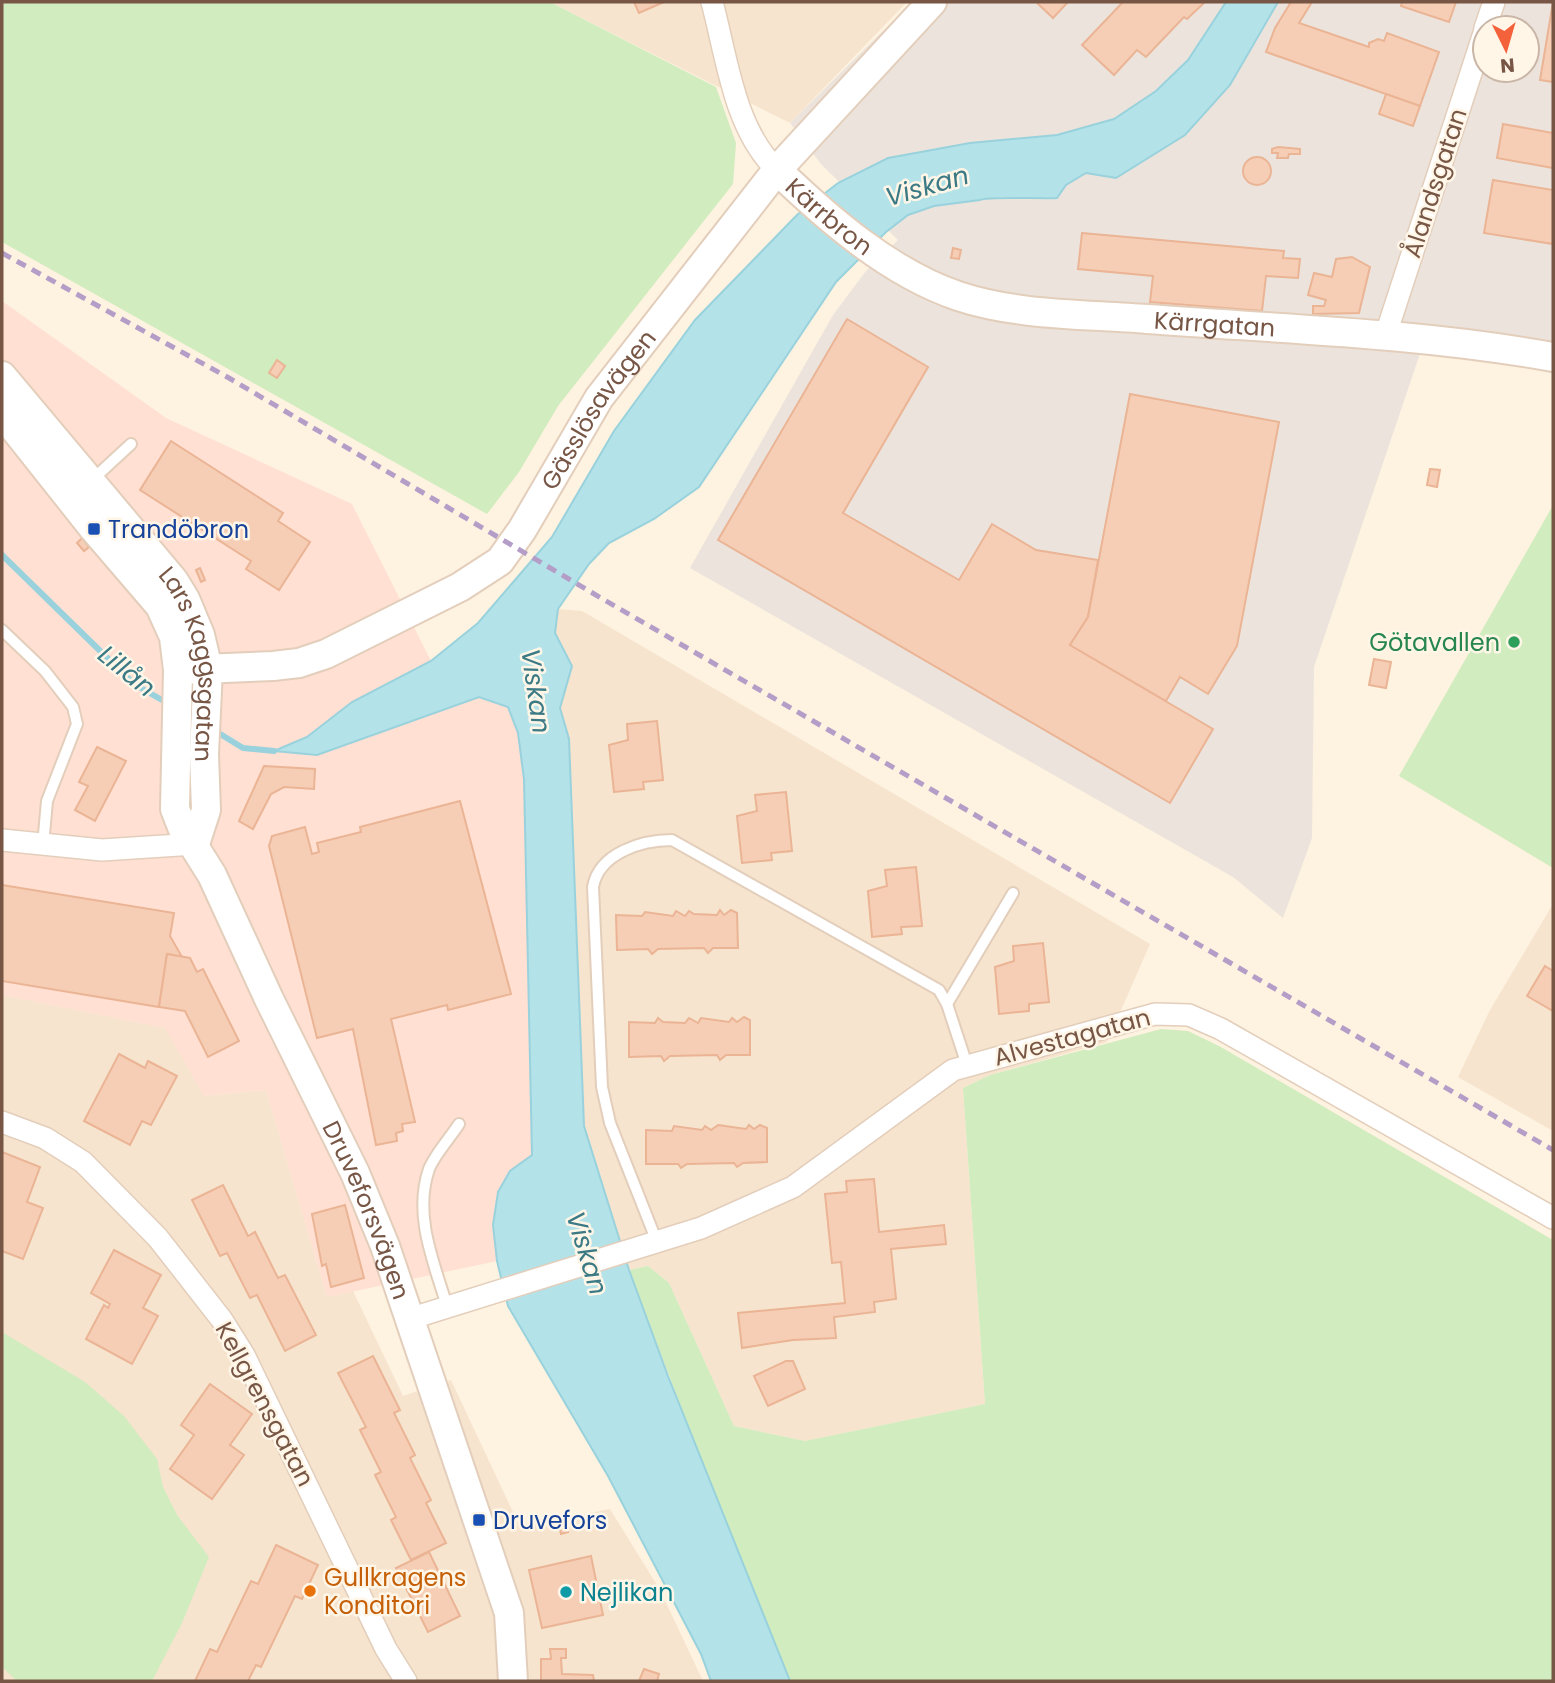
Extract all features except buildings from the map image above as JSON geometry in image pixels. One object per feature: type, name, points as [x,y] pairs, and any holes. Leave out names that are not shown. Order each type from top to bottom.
[{"type":"street","points":[[712,2],[738,100],[752,141],[759,153],[777,170]]},
{"type":"street","name":"Gässlösavägen","points":[[178,681],[208,669],[299,663],[326,654],[460,587],[500,561],[522,530],[599,398],[777,170],[932,2]]},
{"type":"street","name":"Ålandsgatan","points":[[1385,337],[1471,72]]},
{"type":"street","name":"Kärrbron","points":[[777,170],[804,197],[886,259]]},
{"type":"street","name":"Kärrgatan","points":[[886,259],[959,296],[1027,310],[1385,337],[1553,356]]},
{"type":"street","name":"Lars Kaggsgatan","points":[[2,376],[180,590],[200,635],[208,669],[206,701],[190,756]]},
{"type":"street","name":"Lars Kaggsgatan","points":[[2,413],[94,529],[160,606],[174,637],[178,681]]},
{"type":"street","points":[[178,681],[190,756]]},
{"type":"street","name":"Druveforsvägen","points":[[190,756],[175,809],[182,827],[195,844],[355,1173],[385,1246],[509,1613],[513,1681]]},
{"type":"street","points":[[2,840],[102,850],[195,844]]},
{"type":"street","name":"Alvestagatan","points":[[447,1307],[701,1227],[793,1187],[936,1082],[967,1065],[1155,1014],[1188,1014],[1422,1141],[1553,1218]]},
{"type":"street","name":"Kellgrensgatan","points":[[2,1122],[45,1138],[83,1162],[158,1238],[222,1320],[244,1355],[386,1649],[407,1681]]},
{"type":"street","points":[[409,1319],[447,1307]]},
{"type":"lane","points":[[90,482],[131,444]]},
{"type":"lane","points":[[2,629],[45,671],[73,707],[77,724],[47,801],[43,845]]},
{"type":"lane","points":[[657,1242],[610,1123],[602,1087],[593,887],[601,865],[633,846],[654,840],[672,840],[939,990],[947,1004],[967,1065]]},
{"type":"lane","points":[[947,1004],[1013,893]]},
{"type":"lane","points":[[447,1307],[429,1250],[424,1204],[430,1169],[459,1124]]},
{"type":"shaded area","points":[[550,2],[907,2],[790,123]]},
{"type":"shaded area","points":[[912,2],[1553,2],[1553,342],[1429,327],[1314,667],[1312,838],[1283,918],[1233,877],[690,568],[833,315],[866,271],[898,240],[821,164],[790,123]]},
{"type":"shaded area","points":[[2,301],[166,418],[352,504],[431,661],[352,702],[307,737],[276,750],[317,755],[479,697],[508,707],[518,733],[524,779],[532,1155],[510,1171],[493,1225],[497,1261],[327,1297],[266,1090],[204,1096],[165,1028],[2,995]]},
{"type":"shaded area","points":[[558,609],[582,611],[1150,944],[1107,1042],[990,1075],[963,1088],[985,1404],[805,1441],[734,1426],[669,1283],[648,1266],[629,1270],[584,1126],[569,739],[560,708],[572,666],[555,633]]},
{"type":"shaded area","points":[[1553,904],[1553,1131],[1458,1077],[1490,1010]]},
{"type":"shaded area","points":[[2,995],[166,1028],[204,1096],[266,1090],[327,1297],[353,1291],[403,1396],[451,1380],[520,1527],[610,1509],[660,1590],[703,1681],[2,1681]]},
{"type":"green space","points":[[2,2],[550,2],[716,87],[736,143],[733,184],[558,406],[519,472],[487,514],[2,242]]},
{"type":"green space","name":"Götavallen","points":[[1553,508],[1553,868],[1399,776]]},
{"type":"green space","points":[[1161,1029],[1188,1031],[1219,1046],[1553,1240],[1553,1681],[790,1681],[751,1591],[629,1270],[648,1266],[669,1283],[734,1426],[805,1441],[985,1404],[963,1088],[990,1075]]},
{"type":"green space","points":[[2,1332],[85,1382],[124,1416],[157,1459],[163,1487],[177,1515],[209,1557],[182,1623],[152,1681],[17,1681],[2,1667]]},
{"type":"water","name":"Viskan","points":[[1226,2],[1278,2],[1230,85],[1185,135],[1116,178],[1086,173],[1066,185],[1057,198],[985,199],[934,206],[908,215],[886,232],[836,282],[699,487],[654,519],[609,543],[589,564],[558,609],[555,633],[572,666],[560,708],[569,739],[584,1126],[629,1270],[668,1376],[790,1681],[711,1681],[701,1654],[608,1476],[508,1306],[497,1261],[493,1225],[498,1192],[510,1171],[532,1155],[524,779],[518,733],[508,707],[479,697],[317,755],[274,751],[307,737],[352,702],[431,661],[478,623],[552,537],[614,431],[695,320],[797,215],[838,183],[888,158],[970,143],[1057,135],[1114,119],[1156,91],[1188,60]]},
{"type":"waterway","name":"Lillån","points":[[2,555],[134,684],[169,704]]},
{"type":"waterway","name":"Lillån","points":[[212,729],[243,748],[274,751]]},
{"type":"railway","points":[[2,253],[229,378],[601,598],[1553,1150]]},
{"type":"place","name":"Trandöbron","points":[[94,529]]},
{"type":"place","name":"Götavallen","points":[[1514,642]]},
{"type":"place","name":"Druvefors","points":[[479,1520]]},
{"type":"place","name":"Gullkragens Konditori","points":[[310,1591]]},
{"type":"place","name":"Nejlikan","points":[[566,1592]]}]
